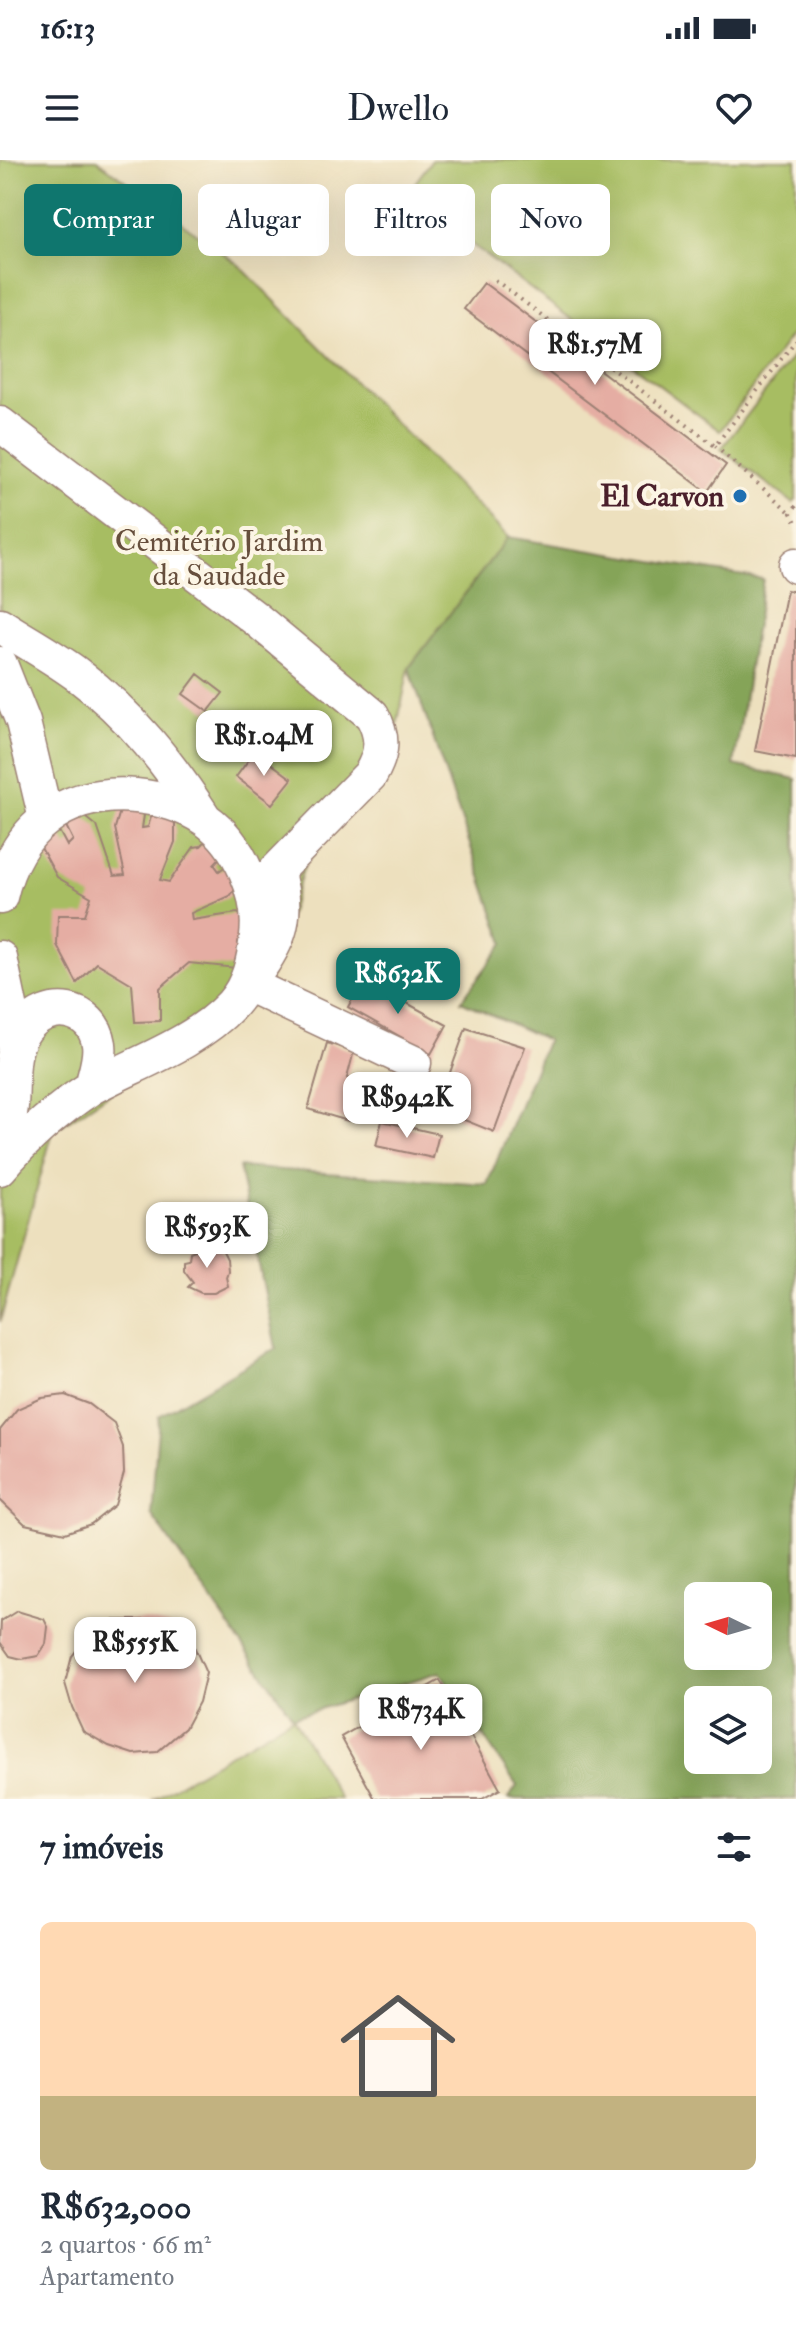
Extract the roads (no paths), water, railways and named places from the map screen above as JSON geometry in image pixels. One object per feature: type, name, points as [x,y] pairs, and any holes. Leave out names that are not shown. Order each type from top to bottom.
[{"type":"lane","points":[[0,424],[256,619],[372,715],[382,743],[379,760],[370,775],[259,868],[259,925],[255,954],[247,984],[233,1003],[190,1039],[78,1096],[24,1140],[0,1168]]},
{"type":"lane","points":[[0,625],[78,675],[108,701],[143,735],[178,777],[205,819],[234,850],[259,868]]},
{"type":"lane","points":[[0,664],[23,722],[46,819]]},
{"type":"lane","points":[[0,897],[13,857],[27,837],[46,819],[68,805],[93,797],[122,795],[173,804],[205,819]]},
{"type":"lane","points":[[0,958],[13,1020],[14,1058],[11,1109],[0,1160]]},
{"type":"lane","points":[[247,984],[414,1063]]},
{"type":"lane","points":[[72,1011],[84,1017],[95,1031],[100,1047],[78,1096],[46,1102],[31,1096],[22,1087],[14,1058],[25,1029],[45,1012],[72,1011]]},
{"type":"place","name":"El Carvon","points":[[740,496]]},
{"type":"park label","name":"Cemitério Jardim da Saudade","points":[[219,558]]}]
